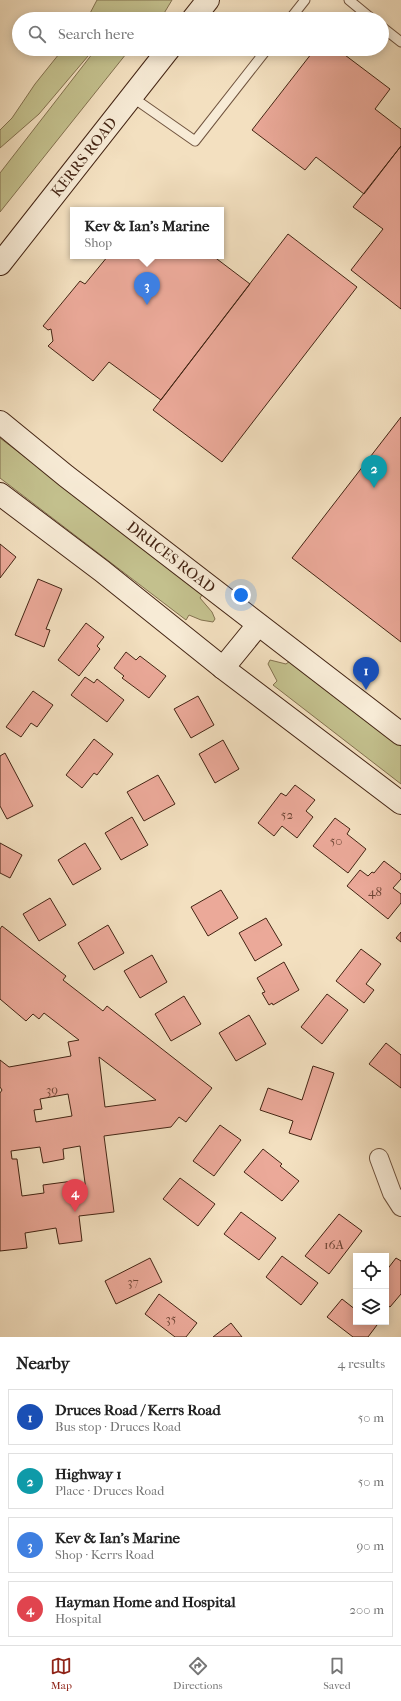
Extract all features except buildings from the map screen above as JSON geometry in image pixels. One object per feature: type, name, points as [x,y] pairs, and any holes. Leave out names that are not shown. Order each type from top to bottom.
[{"type":"main road","points":[[199,12],[208,0]]},
{"type":"main road","name":"KERRS ROAD","points":[[0,264],[162,56]]},
{"type":"main road","name":"DRUCES ROAD","points":[[0,422],[66,476],[401,734]]},
{"type":"main road","points":[[0,494],[102,571],[223,668],[401,803]]},
{"type":"main road","points":[[223,668],[258,625]]},
{"type":"street","points":[[379,1158],[392,1193],[401,1207]]},
{"type":"lane","points":[[296,12],[305,0]]},
{"type":"lane","points":[[349,0],[364,12]]},
{"type":"lane","points":[[389,33],[401,42]]},
{"type":"lane","points":[[130,96],[195,142],[262,56]]},
{"type":"shaded area","points":[[97,0],[172,0],[165,12],[91,12]]},
{"type":"shaded area","points":[[57,56],[88,56],[39,114],[0,148],[0,130],[12,118],[35,84]]},
{"type":"shaded area","points":[[91,56],[124,56],[0,212],[0,173]]},
{"type":"shaded area","points":[[0,438],[203,593],[200,598],[212,612],[215,619],[213,622],[201,620],[189,615],[186,620],[0,478]]},
{"type":"shaded area","points":[[270,660],[286,664],[290,661],[401,746],[401,784],[273,685],[277,681],[268,664]]},
{"type":"place","name":"Kev & Ian's Marine","points":[[147,305]]},
{"type":"place","name":"Highway 1","points":[[374,488]]},
{"type":"place","name":"Druces Road / Kerrs Road","points":[[366,690]]},
{"type":"place","name":"Hayman Home and Hospital","points":[[75,1212]]}]
